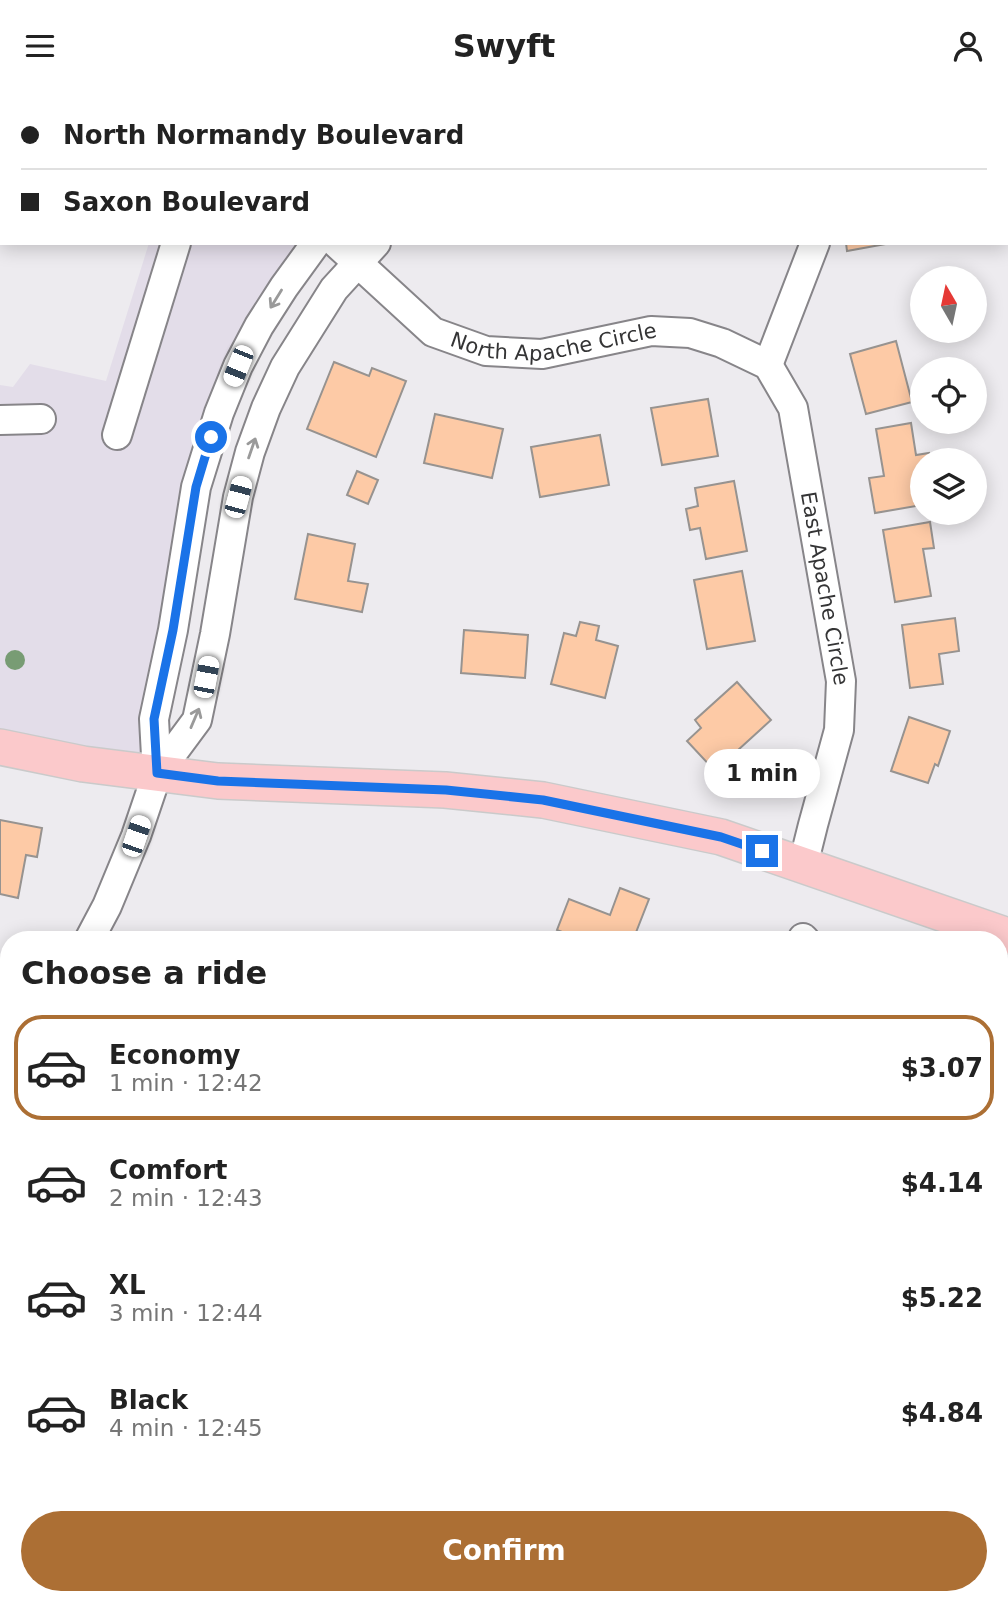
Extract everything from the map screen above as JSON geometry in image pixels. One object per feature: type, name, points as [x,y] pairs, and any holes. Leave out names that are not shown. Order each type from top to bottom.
[{"type":"main road","points":[[0,747],[83,764],[218,781],[446,790],[543,800],[721,837],[994,931]]},
{"type":"street","points":[[117,435],[175,245]]},
{"type":"street","points":[[157,773],[154,719],[173,630],[196,487],[219,413],[238,366],[284,287],[315,245]]},
{"type":"street","name":"North Apache Circle","points":[[342,245],[367,253],[433,332],[486,351],[542,354],[650,331],[690,333],[722,343],[768,365]]},
{"type":"street","points":[[768,365],[814,245]]},
{"type":"street","points":[[94,931],[136,836],[157,773],[197,720],[215,634],[238,497],[266,408],[285,367],[309,327],[334,289],[367,253]]},
{"type":"street","name":"East Apache Circle","points":[[768,365],[793,408],[841,681],[839,730],[803,865]]},
{"type":"street","points":[[0,420],[41,419]]},
{"type":"shaded area","points":[[148,245],[298,245],[249,317],[144,757],[0,732],[0,385],[13,387],[30,364],[106,381]]},
{"type":"building","points":[[846,245],[880,245],[847,251]]},
{"type":"building","points":[[896,341],[910,403],[866,414],[850,354]]},
{"type":"building","points":[[334,362],[369,376],[372,368],[406,381],[376,457],[307,429]]},
{"type":"building","points":[[708,399],[718,456],[662,465],[651,408]]},
{"type":"building","points":[[435,414],[503,429],[492,478],[424,463]]},
{"type":"building","points":[[910,423],[915,448],[910,448],[910,507],[875,513],[869,478],[884,476],[876,429]]},
{"type":"building","points":[[600,435],[609,485],[540,497],[531,447]]},
{"type":"building","points":[[357,471],[378,480],[368,504],[347,495]]},
{"type":"building","points":[[734,481],[747,551],[706,559],[700,528],[690,530],[686,509],[698,506],[695,488]]},
{"type":"building","points":[[930,525],[934,548],[923,549],[931,596],[895,602],[883,530]]},
{"type":"building","points":[[308,534],[355,544],[348,581],[368,584],[362,612],[295,599]]},
{"type":"building","points":[[742,571],[755,641],[707,649],[694,580]]},
{"type":"building","points":[[955,618],[959,651],[939,654],[943,684],[910,688],[902,625]]},
{"type":"building","points":[[580,622],[599,626],[596,640],[618,646],[605,698],[551,684],[564,633],[576,636]]},
{"type":"building","points":[[464,630],[528,635],[525,678],[461,673]]},
{"type":"building","points":[[737,682],[771,720],[715,771],[687,741],[701,728],[695,720]]},
{"type":"building","points":[[909,717],[950,731],[938,766],[935,764],[928,783],[891,771]]},
{"type":"building","points":[[0,820],[42,828],[37,857],[26,855],[18,898],[0,894]]},
{"type":"building","points":[[620,888],[649,899],[637,931],[557,930],[569,899],[610,915]]},
{"type":"route","points":[[211,437],[196,487],[173,630],[154,719],[157,773],[218,781],[446,790],[543,800],[721,837],[762,851]]}]
